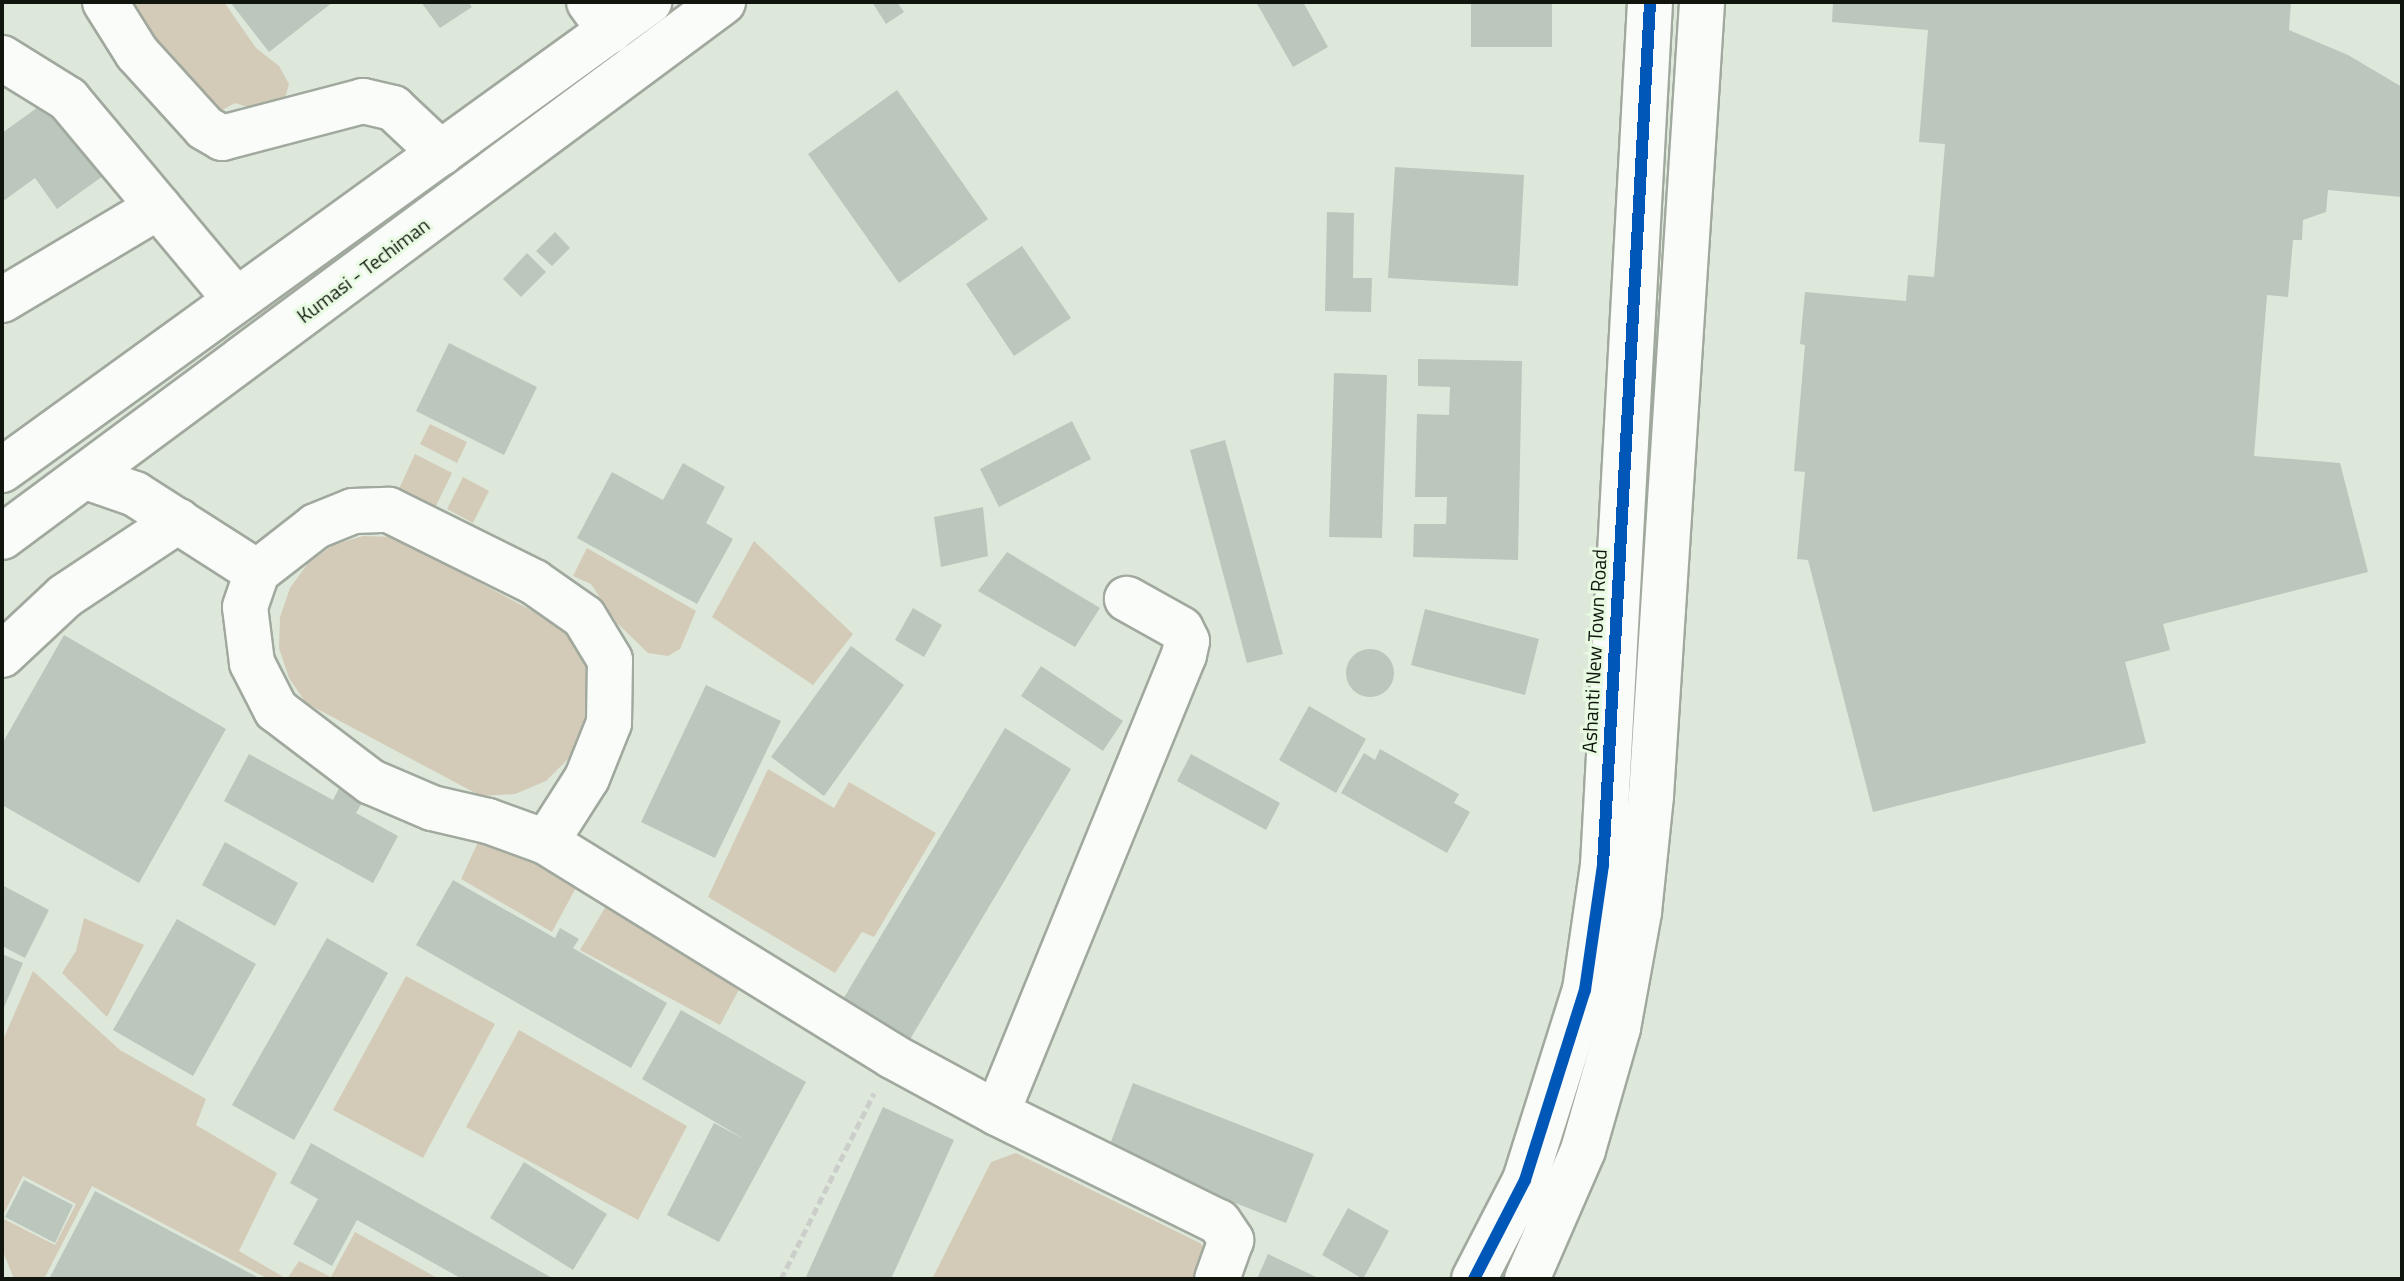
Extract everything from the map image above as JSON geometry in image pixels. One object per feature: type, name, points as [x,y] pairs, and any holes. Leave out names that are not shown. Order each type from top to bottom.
[{"type":"street","points":[[105,2],[137,53],[205,128],[222,138],[363,101],[393,108],[441,153]]},
{"type":"street","points":[[2,470],[441,153],[599,17],[649,2]]},
{"type":"street","name":"Kumasi - Techiman","points":[[2,537],[723,2]]},
{"type":"street","name":"Ashanti New Town Road","points":[[1474,1279],[1525,1180],[1585,990],[1603,865],[1650,2]]},
{"type":"street","points":[[1527,1279],[1583,1150],[1618,1028],[1639,912],[1651,796],[1702,2]]},
{"type":"street","points":[[2,58],[68,99],[235,299]]},
{"type":"street","points":[[2,300],[158,207]]},
{"type":"street","points":[[86,477],[135,494],[257,572]]},
{"type":"street","points":[[546,842],[587,778],[609,723],[610,660],[584,617],[534,582],[389,510],[353,511],[316,526],[257,572],[245,607],[252,663],[276,710],[371,782],[432,808],[488,821],[546,842],[892,1056],[997,1113],[1219,1222],[1231,1240],[1217,1279]]},
{"type":"street","points":[[2,655],[65,596],[178,521]]},
{"type":"street","points":[[997,1113],[1184,655],[1187,641],[1181,629],[1127,599]]},
{"type":"street","points":[[1550,1229],[1560,1279]]},
{"type":"path","points":[[781,1279],[892,1056]]},
{"type":"shaded area","points":[[101,2],[224,2],[256,48],[279,66],[289,84],[283,105],[254,109],[235,103],[215,114]]},
{"type":"shaded area","points":[[430,424],[467,442],[457,463],[420,444]]},
{"type":"shaded area","points":[[415,454],[452,473],[435,508],[398,491]]},
{"type":"shaded area","points":[[463,477],[489,491],[473,523],[447,509]]},
{"type":"shaded area","points":[[363,536],[394,537],[568,630],[585,659],[591,693],[586,727],[570,757],[546,781],[515,794],[481,796],[306,703],[289,678],[279,648],[280,617],[290,588],[308,563],[333,545]]},
{"type":"shaded area","points":[[754,541],[853,634],[813,685],[712,617]]},
{"type":"shaded area","points":[[587,548],[696,611],[680,649],[668,656],[648,653],[617,623],[591,584],[573,576]]},
{"type":"shaded area","points":[[768,769],[834,808],[849,782],[936,833],[874,937],[862,932],[835,973],[708,897]]},
{"type":"shaded area","points":[[480,838],[525,847],[578,884],[552,932],[461,879]]},
{"type":"shaded area","points":[[609,901],[743,982],[720,1025],[580,950]]},
{"type":"shaded area","points":[[84,918],[144,945],[107,1017],[62,973],[76,951]]},
{"type":"shaded area","points":[[33,971],[120,1050],[206,1099],[196,1125],[277,1173],[239,1251],[287,1279],[268,1279],[92,1186],[44,1279],[14,1279],[2,1249],[2,1218],[55,1245],[76,1204],[23,1176],[2,1217],[2,1042]]},
{"type":"shaded area","points":[[406,976],[495,1024],[423,1158],[333,1110]]},
{"type":"shaded area","points":[[519,1030],[687,1126],[638,1220],[466,1127]]},
{"type":"shaded area","points":[[1016,1153],[1200,1243],[1206,1249],[1199,1279],[932,1279],[991,1162]]},
{"type":"shaded area","points":[[355,1232],[439,1279],[287,1279],[299,1261],[331,1277]]},
{"type":"building","points":[[230,2],[333,2],[269,52]]},
{"type":"building","points":[[421,2],[468,2],[472,7],[440,28]]},
{"type":"building","points":[[872,2],[897,2],[904,12],[886,24]]},
{"type":"building","points":[[1256,2],[1303,2],[1328,47],[1293,67]]},
{"type":"building","points":[[1471,2],[1552,2],[1552,47],[1471,47]]},
{"type":"building","points":[[1833,2],[2291,2],[2289,30],[2348,55],[2402,87],[2402,197],[2328,190],[2326,212],[2303,220],[2302,240],[2293,240],[2288,297],[2267,295],[2254,456],[2340,463],[2368,572],[2163,624],[2170,650],[2125,662],[2146,743],[1873,812],[1808,560],[1797,559],[1805,472],[1794,471],[1805,345],[1800,344],[1805,292],[1906,301],[1908,275],[1934,277],[1945,144],[1919,142],[1928,30],[1832,22]]},
{"type":"building","points":[[897,90],[988,219],[899,283],[808,154]]},
{"type":"building","points":[[48,100],[103,176],[57,209],[35,178],[2,202],[2,133]]},
{"type":"building","points":[[1395,167],[1524,175],[1518,286],[1388,278]]},
{"type":"building","points":[[1327,212],[1354,213],[1353,278],[1372,278],[1371,312],[1325,311]]},
{"type":"building","points":[[555,232],[570,248],[552,266],[536,251]]},
{"type":"building","points":[[1022,246],[1071,318],[1014,356],[966,284]]},
{"type":"building","points":[[527,253],[546,272],[521,297],[503,279]]},
{"type":"building","points":[[449,343],[537,387],[504,455],[416,411]]},
{"type":"building","points":[[1418,359],[1522,361],[1518,560],[1413,557],[1414,524],[1446,524],[1447,497],[1415,497],[1417,414],[1449,415],[1450,387],[1418,386]]},
{"type":"building","points":[[1334,373],[1387,375],[1382,538],[1329,537]]},
{"type":"building","points":[[1072,421],[1091,459],[999,507],[980,469]]},
{"type":"building","points":[[1225,440],[1283,654],[1247,663],[1190,450]]},
{"type":"building","points":[[683,463],[725,487],[706,523],[733,539],[697,604],[577,538],[612,472],[663,500]]},
{"type":"building","points":[[983,507],[988,556],[941,567],[934,517]]},
{"type":"building","points":[[1007,552],[1100,608],[1075,647],[978,591]]},
{"type":"building","points":[[913,608],[942,625],[924,657],[895,640]]},
{"type":"building","points":[[1425,609],[1539,639],[1525,695],[1411,665]]},
{"type":"building","points":[[64,635],[226,729],[139,883],[2,805],[2,744]]},
{"type":"building","points":[[851,646],[904,685],[824,796],[771,757]]},
{"type":"building","points":[[1370,649],[1387,656],[1394,673],[1387,690],[1370,697],[1353,690],[1346,673],[1353,656]]},
{"type":"building","points":[[1041,666],[1123,721],[1103,751],[1021,696]]},
{"type":"building","points":[[706,685],[781,721],[715,858],[641,822]]},
{"type":"building","points":[[1309,706],[1366,739],[1336,793],[1279,760]]},
{"type":"building","points":[[1005,728],[1071,769],[906,1046],[839,1006]]},
{"type":"building","points":[[1380,749],[1459,794],[1454,803],[1470,812],[1447,853],[1341,793],[1364,753],[1375,760]]},
{"type":"building","points":[[249,754],[333,800],[339,788],[363,801],[356,813],[398,836],[373,883],[224,801]]},
{"type":"building","points":[[1191,754],[1280,803],[1266,830],[1177,781]]},
{"type":"building","points":[[225,842],[298,883],[275,926],[202,885]]},
{"type":"building","points":[[453,880],[555,938],[560,928],[579,939],[573,948],[667,1003],[631,1068],[416,945]]},
{"type":"building","points":[[2,885],[49,910],[25,958],[2,946]]},
{"type":"building","points":[[177,919],[256,964],[193,1076],[113,1030]]},
{"type":"building","points":[[327,938],[388,973],[294,1140],[232,1105]]},
{"type":"building","points":[[2,954],[23,963],[2,1012]]},
{"type":"building","points":[[681,1010],[806,1082],[719,1242],[667,1215],[714,1123],[746,1140],[642,1079]]},
{"type":"building","points":[[1133,1083],[1314,1154],[1286,1223],[1107,1152]]},
{"type":"building","points":[[883,1107],[954,1140],[891,1279],[805,1279]]},
{"type":"building","points":[[311,1143],[554,1279],[462,1279],[357,1220],[332,1266],[293,1244],[318,1199],[290,1183]]},
{"type":"building","points":[[524,1162],[607,1214],[573,1270],[490,1218]]},
{"type":"building","points":[[24,1180],[73,1205],[55,1243],[5,1217]]},
{"type":"building","points":[[95,1191],[261,1279],[49,1279]]},
{"type":"building","points":[[1348,1208],[1389,1231],[1363,1279],[1322,1255]]},
{"type":"building","points":[[1268,1254],[1316,1277],[1315,1279],[1257,1279]]},
{"type":"cycle path","points":[[1474,1279],[1525,1180],[1585,990],[1603,865],[1650,2]]}]
